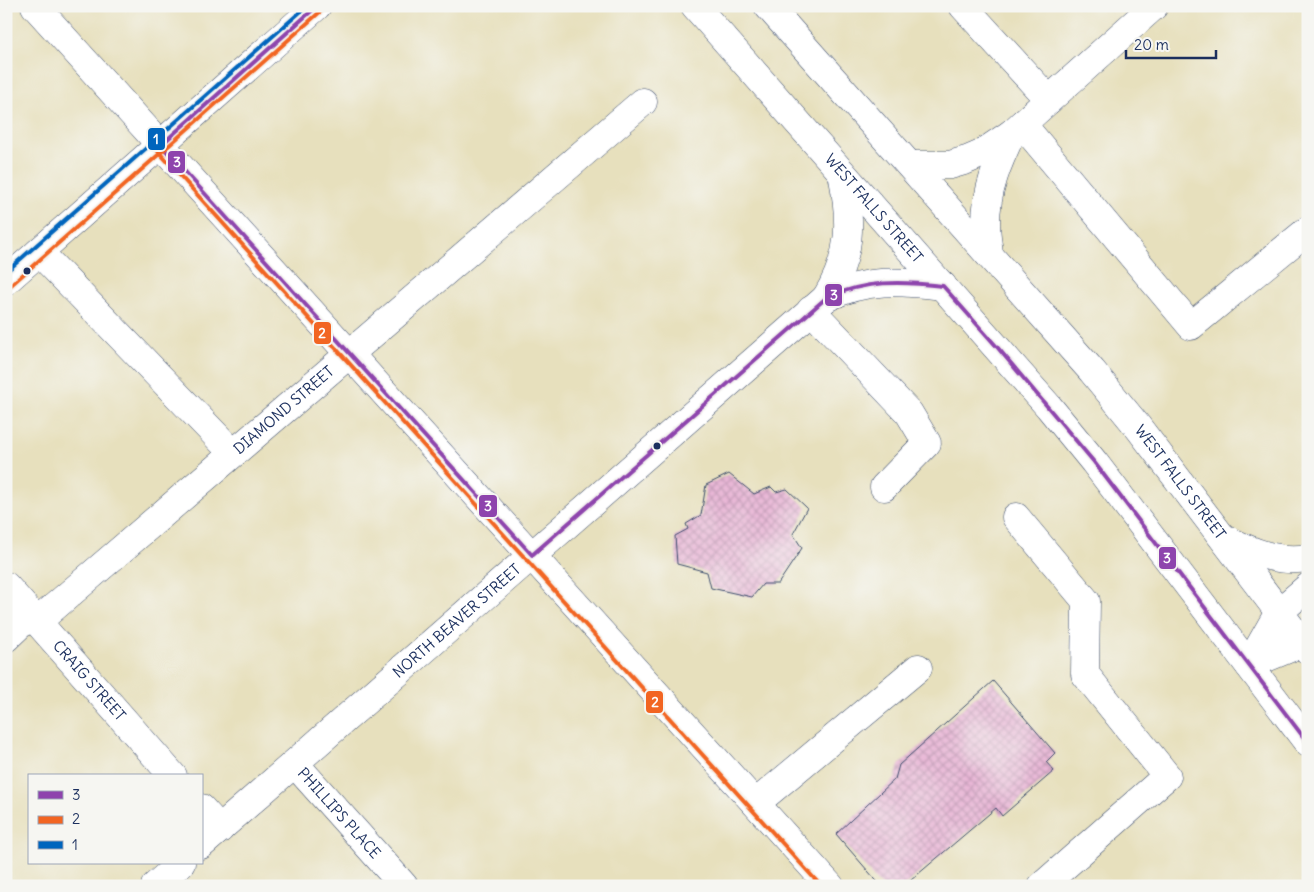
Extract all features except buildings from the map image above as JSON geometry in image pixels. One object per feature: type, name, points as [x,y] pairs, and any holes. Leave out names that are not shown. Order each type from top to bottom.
[{"type":"street","points":[[35,6],[830,886]]},
{"type":"street","points":[[6,282],[317,6]]},
{"type":"street","name":"WEST FALLS STREET","points":[[695,6],[1011,363],[1094,462],[1308,743]]},
{"type":"street","name":"WEST FALLS STREET","points":[[768,6],[1040,311],[1126,413],[1279,612],[1306,643]]},
{"type":"street","points":[[963,6],[1049,100]]},
{"type":"street","points":[[910,165],[950,165],[981,154],[1017,128],[1154,6]]},
{"type":"street","name":"DIAMOND STREET","points":[[6,638],[34,618],[233,453],[642,102]]},
{"type":"street","points":[[1017,128],[1191,326],[1308,230]]},
{"type":"street","points":[[989,254],[986,224],[989,191],[998,162],[1017,128]]},
{"type":"street","name":"NORTH BEAVER STREET","points":[[211,837],[818,304],[836,280],[848,242],[848,210],[842,173]]},
{"type":"street","points":[[39,252],[233,453]]},
{"type":"street","name":"NORTH BEAVER STREET","points":[[818,304],[849,288],[866,284],[888,281],[943,286]]},
{"type":"street","points":[[818,304],[908,413],[927,443],[884,487]]},
{"type":"street","points":[[1016,517],[1086,601],[1085,674],[1167,776],[1042,886]]},
{"type":"street","points":[[1222,537],[1247,550],[1265,556],[1283,559],[1308,558]]},
{"type":"street","name":"CRAIG STREET","points":[[6,586],[171,774]]},
{"type":"street","points":[[1249,665],[1279,612],[1308,586]]},
{"type":"street","points":[[1249,665],[1306,643]]},
{"type":"street","points":[[756,803],[918,668]]},
{"type":"street","name":"PHILLIPS PLACE","points":[[295,764],[404,886]]},
{"type":"street","points":[[202,811],[211,837]]},
{"type":"street","points":[[155,886],[180,864]]},
{"type":"transit line","name":"1","points":[[6,272],[307,6]]},
{"type":"transit line","name":"3","points":[[317,6],[161,145],[532,555],[826,298],[855,288],[883,283],[943,286],[1094,462],[1308,743]]},
{"type":"transit line","name":"2","points":[[10,286],[321,11]]},
{"type":"transit line","name":"2","points":[[156,149],[821,886]]}]
